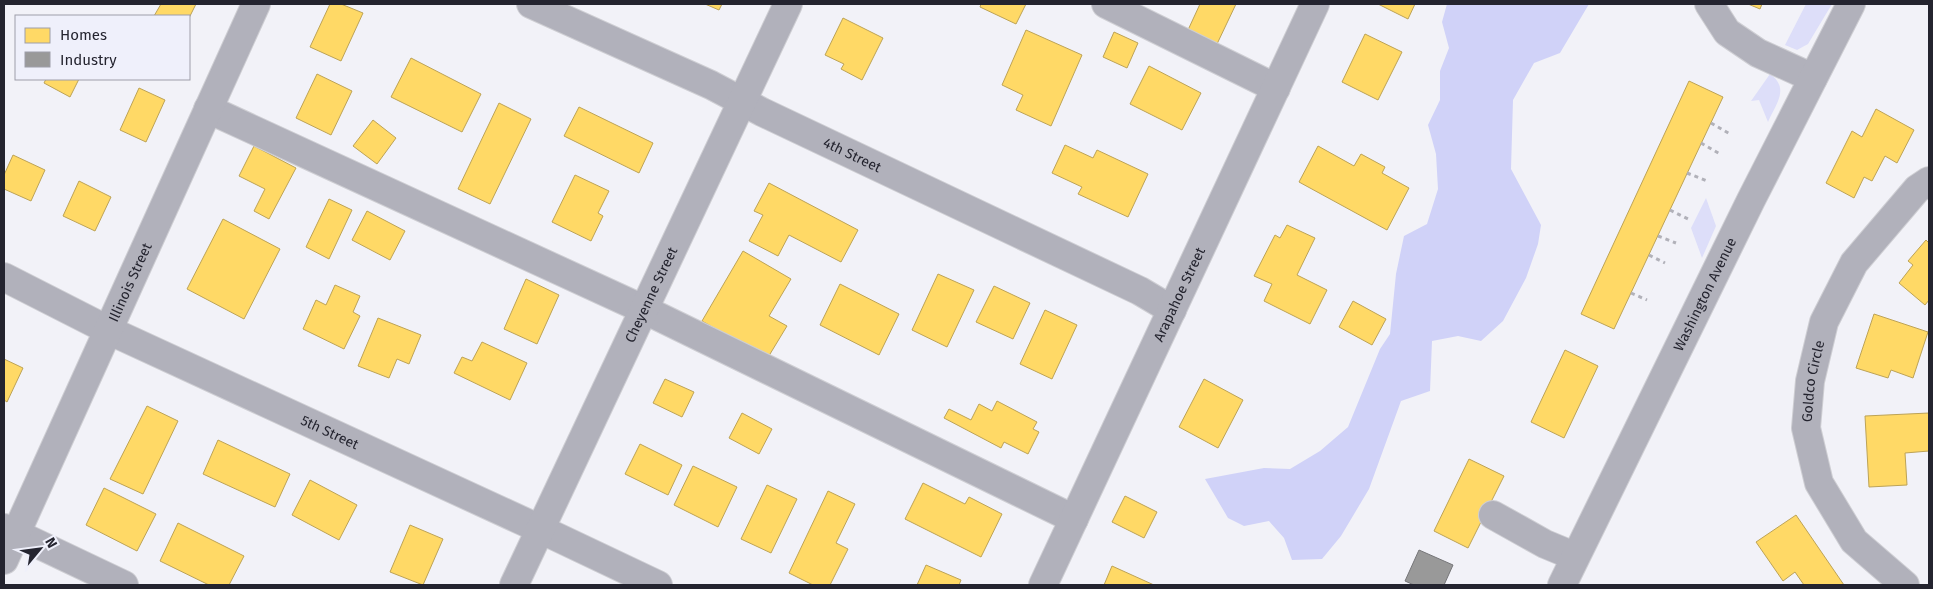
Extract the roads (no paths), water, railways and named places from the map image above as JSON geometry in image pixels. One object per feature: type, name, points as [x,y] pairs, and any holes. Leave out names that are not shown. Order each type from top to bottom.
[{"type":"street","name":"Illinois Street","points":[[4,560],[10,530],[108,330],[256,4]]},
{"type":"street","name":"4th Street","points":[[531,4],[711,85],[1140,291],[1172,310]]},
{"type":"street","name":"Cheyenne Street","points":[[514,585],[788,4]]},
{"type":"street","points":[[1106,4],[1276,88]]},
{"type":"street","name":"Arapahoe Street","points":[[1042,585],[1315,4]]},
{"type":"street","points":[[1709,4],[1728,32],[1758,53],[1813,78]]},
{"type":"street","name":"Washington Avenue","points":[[1562,585],[1574,556],[1850,4]]},
{"type":"street","points":[[208,109],[645,310],[1074,518]]},
{"type":"street","name":"Goldco Circle","points":[[1905,585],[1854,541],[1820,483],[1806,428],[1810,382],[1824,322],[1854,263],[1917,189],[1929,181]]},
{"type":"street","name":"5th Street","points":[[4,277],[108,330],[658,585]]},
{"type":"street","points":[[1493,515],[1545,544],[1574,556]]},
{"type":"street","points":[[10,530],[124,585]]}]
